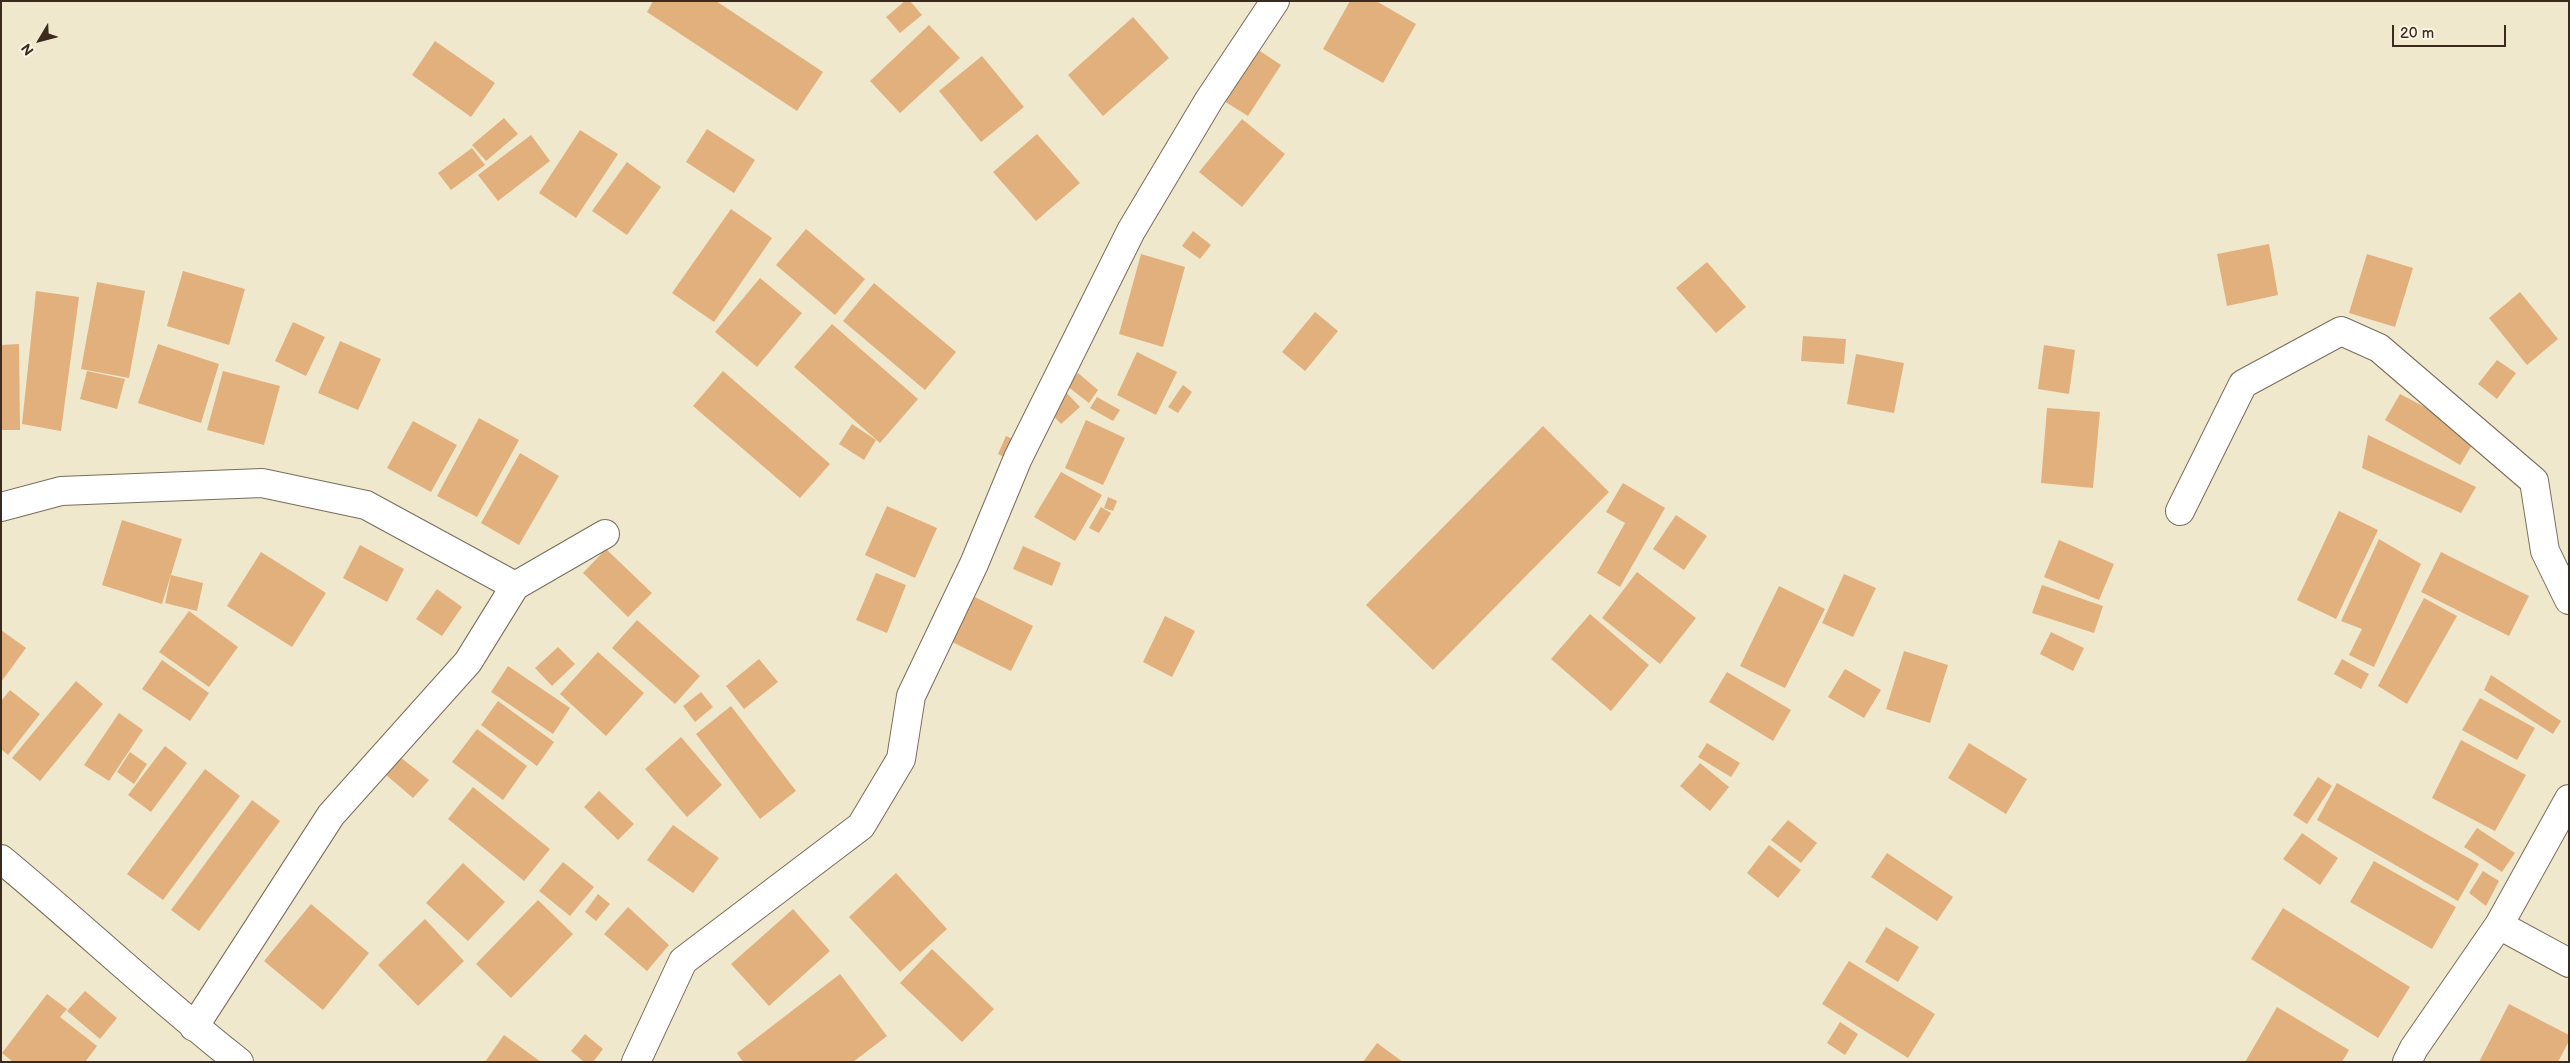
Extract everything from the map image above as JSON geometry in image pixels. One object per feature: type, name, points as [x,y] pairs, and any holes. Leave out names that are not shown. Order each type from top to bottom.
[{"type":"street","points":[[647,1057],[683,961],[861,826],[901,759],[911,696],[974,564],[1018,458],[1126,239],[1209,100],[1275,1]]},
{"type":"street","points":[[2180,511],[2243,384],[2341,331],[2379,348],[2534,481],[2545,552],[2569,600]]},
{"type":"street","points":[[1,507],[61,491],[262,483],[366,505],[515,586]]},
{"type":"street","points":[[194,1027],[331,815],[468,662],[515,586],[606,534]]},
{"type":"street","points":[[2407,1062],[2414,1048],[2499,925],[2569,799]]},
{"type":"street","points":[[1,859],[75,920],[194,1027],[239,1062]]},
{"type":"street","points":[[2499,925],[2569,963]]},
{"type":"building","points":[[653,1],[716,1],[823,72],[797,111],[647,12]]},
{"type":"building","points":[[905,1],[910,1],[922,15],[900,33],[886,17]]},
{"type":"building","points":[[1350,1],[1376,1],[1416,24],[1383,83],[1323,49]]},
{"type":"building","points":[[1133,17],[1169,58],[1103,116],[1068,75]]},
{"type":"building","points":[[929,25],[960,58],[900,113],[870,81]]},
{"type":"building","points":[[435,41],[495,83],[471,117],[412,75]]},
{"type":"building","points":[[1257,49],[1281,65],[1248,116],[1224,101]]},
{"type":"building","points":[[982,56],[1024,107],[981,142],[939,91]]},
{"type":"building","points":[[504,118],[518,134],[486,161],[472,145]]},
{"type":"building","points":[[1242,119],[1285,154],[1242,207],[1199,172]]},
{"type":"building","points":[[707,129],[755,160],[734,193],[686,162]]},
{"type":"building","points":[[580,130],[618,154],[576,218],[539,193]]},
{"type":"building","points":[[1037,134],[1080,183],[1036,221],[993,172]]},
{"type":"building","points":[[531,135],[550,161],[498,201],[478,175]]},
{"type":"building","points":[[472,148],[485,165],[451,190],[438,173]]},
{"type":"building","points":[[627,162],[661,187],[627,235],[592,211]]},
{"type":"building","points":[[731,209],[772,238],[714,322],[672,293]]},
{"type":"building","points":[[806,229],[865,279],[835,315],[776,265]]},
{"type":"building","points":[[1193,231],[1211,245],[1200,259],[1182,246]]},
{"type":"building","points":[[2269,244],[2278,295],[2227,306],[2217,254]]},
{"type":"building","points":[[1141,254],[1185,267],[1163,347],[1119,334]]},
{"type":"building","points":[[2367,254],[2413,268],[2395,327],[2349,313]]},
{"type":"building","points":[[1707,262],[1746,307],[1716,333],[1676,288]]},
{"type":"building","points":[[183,271],[245,289],[229,345],[167,326]]},
{"type":"building","points":[[760,278],[802,313],[757,367],[715,332]]},
{"type":"building","points":[[97,282],[145,291],[129,378],[81,369]]},
{"type":"building","points":[[874,283],[956,352],[925,390],[843,321]]},
{"type":"building","points":[[36,291],[79,297],[61,431],[22,424]]},
{"type":"building","points":[[2520,292],[2558,339],[2527,365],[2489,318]]},
{"type":"building","points":[[1315,312],[1338,331],[1305,371],[1282,352]]},
{"type":"building","points":[[293,322],[325,337],[306,376],[275,361]]},
{"type":"building","points":[[832,324],[918,399],[880,443],[794,367]]},
{"type":"building","points":[[1803,336],[1846,339],[1844,364],[1801,361]]},
{"type":"building","points":[[340,341],[381,359],[358,410],[318,393]]},
{"type":"building","points":[[19,344],[20,430],[1,430],[1,345]]},
{"type":"building","points":[[158,344],[219,364],[201,423],[138,403]]},
{"type":"building","points":[[2044,345],[2075,350],[2069,394],[2038,389]]},
{"type":"building","points":[[1137,352],[1177,372],[1156,415],[1117,395]]},
{"type":"building","points":[[1856,354],[1904,363],[1894,413],[1847,404]]},
{"type":"building","points":[[2497,360],[2516,373],[2497,399],[2478,384]]},
{"type":"building","points":[[87,371],[125,379],[117,409],[80,399]]},
{"type":"building","points":[[223,371],[280,386],[264,445],[207,430]]},
{"type":"building","points":[[723,371],[830,464],[800,498],[693,406]]},
{"type":"building","points":[[1078,373],[1098,390],[1089,403],[1067,386]]},
{"type":"building","points":[[1183,385],[1192,392],[1178,413],[1168,407]]},
{"type":"building","points":[[1063,389],[1080,407],[1061,424],[1045,407]]},
{"type":"building","points":[[2400,394],[2478,435],[2460,465],[2385,420]]},
{"type":"building","points":[[1097,397],[1120,410],[1113,421],[1090,408]]},
{"type":"building","points":[[2047,408],[2100,412],[2093,488],[2041,483]]},
{"type":"building","points":[[479,418],[519,440],[477,517],[437,496]]},
{"type":"building","points":[[1086,420],[1125,438],[1103,485],[1065,468]]},
{"type":"building","points":[[413,421],[457,445],[431,492],[387,468]]},
{"type":"building","points":[[852,424],[876,440],[864,460],[839,444]]},
{"type":"building","points":[[1543,426],[1609,492],[1433,670],[1366,605]]},
{"type":"building","points":[[2368,435],[2476,487],[2461,513],[2362,468]]},
{"type":"building","points":[[1006,436],[1021,443],[1012,461],[998,454]]},
{"type":"building","points":[[520,453],[559,476],[519,545],[481,523]]},
{"type":"building","points":[[1061,472],[1102,495],[1075,541],[1034,517]]},
{"type":"building","points":[[1623,483],[1665,508],[1620,587],[1597,573],[1625,523],[1606,512]]},
{"type":"building","points":[[1108,497],[1117,501],[1113,511],[1104,508]]},
{"type":"building","points":[[887,506],[937,528],[915,578],[865,555]]},
{"type":"building","points":[[1101,507],[1111,513],[1099,533],[1089,528]]},
{"type":"building","points":[[2339,511],[2378,530],[2336,619],[2297,600]]},
{"type":"building","points":[[1676,515],[1707,536],[1684,570],[1653,549]]},
{"type":"building","points":[[122,520],[182,539],[162,604],[102,585]]},
{"type":"building","points":[[2379,539],[2421,564],[2374,667],[2349,655],[2362,629],[2341,621]]},
{"type":"building","points":[[2059,540],[2114,564],[2099,600],[2044,577]]},
{"type":"building","points":[[360,545],[404,569],[387,602],[343,578]]},
{"type":"building","points":[[1023,546],[1061,563],[1052,586],[1013,569]]},
{"type":"building","points":[[606,549],[652,593],[628,617],[583,573]]},
{"type":"building","points":[[261,552],[326,593],[292,647],[227,606]]},
{"type":"building","points":[[2441,552],[2529,596],[2509,636],[2421,592]]},
{"type":"building","points":[[1637,572],[1696,618],[1660,664],[1602,618]]},
{"type":"building","points":[[876,573],[906,585],[887,633],[856,620]]},
{"type":"building","points":[[1844,574],[1876,588],[1853,637],[1822,623]]},
{"type":"building","points":[[171,575],[203,583],[197,611],[165,603]]},
{"type":"building","points":[[2042,585],[2103,606],[2094,633],[2032,613]]},
{"type":"building","points":[[1779,586],[1825,609],[1785,688],[1740,666]]},
{"type":"building","points":[[437,589],[462,607],[442,636],[416,619]]},
{"type":"building","points":[[967,593],[1033,626],[1011,671],[946,639]]},
{"type":"building","points":[[2424,598],[2457,616],[2407,704],[2378,686]]},
{"type":"building","points":[[189,611],[238,647],[209,687],[159,652]]},
{"type":"building","points":[[1590,614],[1649,665],[1611,711],[1551,659]]},
{"type":"building","points":[[1165,616],[1195,631],[1172,677],[1143,662]]},
{"type":"building","points":[[637,620],[700,676],[675,704],[612,648]]},
{"type":"building","points":[[1,630],[26,648],[1,682]]},
{"type":"building","points":[[2051,632],[2084,648],[2073,671],[2040,654]]},
{"type":"building","points":[[558,647],[575,664],[552,686],[535,668]]},
{"type":"building","points":[[1904,651],[1948,665],[1930,723],[1886,709]]},
{"type":"building","points":[[598,652],[644,693],[606,736],[560,694]]},
{"type":"building","points":[[759,659],[778,682],[744,709],[726,686]]},
{"type":"building","points":[[2342,659],[2369,674],[2361,689],[2334,674]]},
{"type":"building","points":[[162,660],[209,693],[190,721],[142,689]]},
{"type":"building","points":[[508,666],[570,708],[553,734],[491,692]]},
{"type":"building","points":[[1845,669],[1881,690],[1864,718],[1828,697]]},
{"type":"building","points":[[1727,672],[1791,710],[1773,741],[1709,702]]},
{"type":"building","points":[[2491,675],[2561,721],[2553,734],[2484,690]]},
{"type":"building","points":[[76,681],[103,704],[40,781],[12,758]]},
{"type":"building","points":[[10,690],[40,714],[8,755],[1,749],[1,701]]},
{"type":"building","points":[[701,692],[713,707],[695,722],[683,706]]},
{"type":"building","points":[[2480,698],[2535,728],[2517,760],[2462,730]]},
{"type":"building","points":[[498,701],[554,742],[537,766],[481,725]]},
{"type":"building","points":[[731,706],[796,791],[760,819],[696,734]]},
{"type":"building","points":[[119,713],[143,730],[109,781],[84,765]]},
{"type":"building","points":[[477,729],[527,766],[503,800],[452,762]]},
{"type":"building","points":[[681,737],[722,785],[687,817],[645,769]]},
{"type":"building","points":[[2461,740],[2526,775],[2495,831],[2432,798]]},
{"type":"building","points":[[1707,743],[1740,763],[1731,777],[1698,757]]},
{"type":"building","points":[[1969,743],[2027,779],[2006,814],[1948,778]]},
{"type":"building","points":[[165,746],[187,763],[151,812],[128,795]]},
{"type":"building","points":[[130,752],[147,764],[134,784],[117,772]]},
{"type":"building","points":[[400,757],[429,780],[413,798],[385,774]]},
{"type":"building","points":[[1700,763],[1729,787],[1710,811],[1680,786]]},
{"type":"building","points":[[205,769],[240,796],[163,900],[127,874]]},
{"type":"building","points":[[2318,777],[2332,786],[2307,824],[2293,815]]},
{"type":"building","points":[[2337,783],[2479,864],[2458,901],[2317,820]]},
{"type":"building","points":[[473,787],[550,849],[524,881],[448,819]]},
{"type":"building","points":[[599,791],[634,824],[618,840],[584,807]]},
{"type":"building","points":[[252,800],[280,821],[199,931],[171,910]]},
{"type":"building","points":[[1788,820],[1817,843],[1801,863],[1771,840]]},
{"type":"building","points":[[673,825],[719,858],[693,893],[647,860]]},
{"type":"building","points":[[2477,828],[2515,853],[2502,872],[2464,847]]},
{"type":"building","points":[[2302,833],[2338,858],[2320,885],[2283,859]]},
{"type":"building","points":[[1769,845],[1801,870],[1778,898],[1747,873]]},
{"type":"building","points":[[1887,853],[1953,897],[1937,921],[1871,877]]},
{"type":"building","points":[[2374,861],[2456,907],[2432,949],[2350,902]]},
{"type":"building","points":[[563,862],[594,887],[570,916],[539,891]]},
{"type":"building","points":[[463,863],[505,902],[468,941],[426,903]]},
{"type":"building","points":[[2483,871],[2499,881],[2486,906],[2469,893]]},
{"type":"building","points":[[896,873],[947,929],[900,972],[849,917]]},
{"type":"building","points":[[598,894],[610,904],[596,921],[585,912]]},
{"type":"building","points":[[538,900],[573,934],[511,998],[476,964]]},
{"type":"building","points":[[311,904],[369,953],[323,1010],[264,961]]},
{"type":"building","points":[[628,907],[669,945],[647,971],[604,934]]},
{"type":"building","points":[[2283,908],[2410,987],[2378,1038],[2251,959]]},
{"type":"building","points":[[793,909],[830,951],[769,1006],[731,964]]},
{"type":"building","points":[[425,919],[464,961],[418,1006],[378,965]]},
{"type":"building","points":[[1886,927],[1919,947],[1898,982],[1865,962]]},
{"type":"building","points":[[932,949],[994,1009],[962,1042],[900,983]]},
{"type":"building","points":[[1849,961],[1935,1014],[1908,1058],[1822,1004]]},
{"type":"building","points":[[840,974],[887,1036],[853,1062],[743,1062],[737,1053]]},
{"type":"building","points":[[85,991],[117,1018],[100,1039],[67,1011]]},
{"type":"building","points":[[47,994],[67,1009],[60,1017],[97,1046],[85,1062],[13,1062],[2,1053]]},
{"type":"building","points":[[2509,1004],[2569,1035],[2569,1041],[2558,1062],[2479,1062]]},
{"type":"building","points":[[2277,1007],[2349,1050],[2342,1062],[2245,1062]]},
{"type":"building","points":[[1840,1022],[1858,1034],[1845,1055],[1827,1043]]},
{"type":"building","points":[[585,1034],[603,1049],[593,1062],[584,1062],[571,1051]]},
{"type":"building","points":[[504,1035],[541,1062],[485,1062]]},
{"type":"building","points":[[1377,1043],[1403,1062],[1363,1062]]}]
